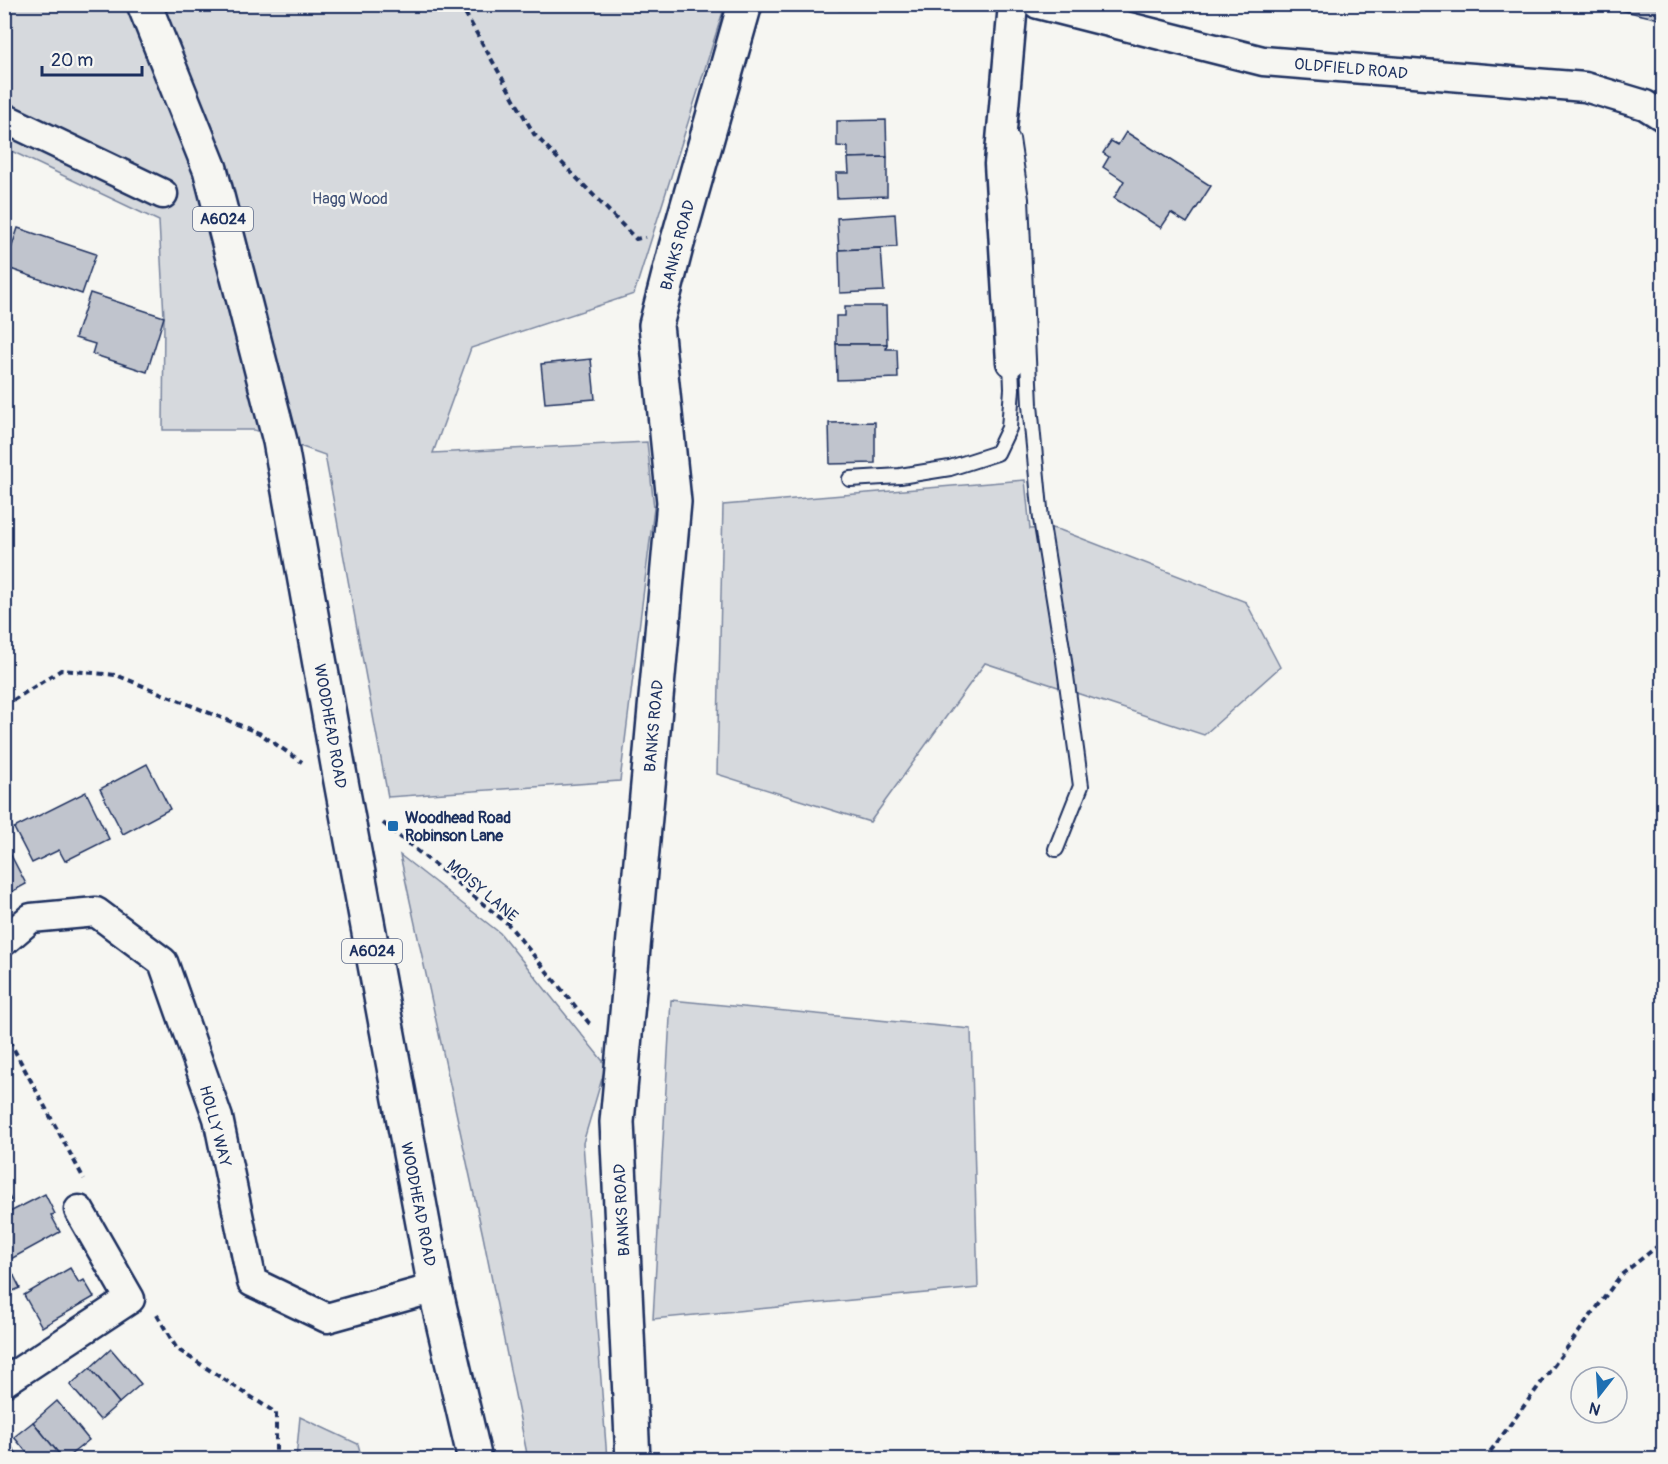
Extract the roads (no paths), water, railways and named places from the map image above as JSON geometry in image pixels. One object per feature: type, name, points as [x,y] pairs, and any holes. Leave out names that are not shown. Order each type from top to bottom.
[{"type":"main road","name":"WOODHEAD ROAD","points":[[144,4],[210,169],[280,441],[435,1288],[474,1460]]},
{"type":"main road","name":"BANKS ROAD","points":[[633,1460],[617,1122],[674,502],[656,325],[745,4]]},
{"type":"street","points":[[1011,362],[999,164],[1013,4]]},
{"type":"street","name":"OLDFIELD ROAD","points":[[1038,4],[1263,61],[1585,87],[1645,105],[1664,117]]},
{"type":"street","points":[[4,118],[163,194]]},
{"type":"street","name":"HOLLY WAY","points":[[4,941],[31,918],[96,912],[163,962],[218,1118],[252,1282],[327,1318],[435,1288]]},
{"type":"street","points":[[4,1382],[130,1299],[79,1210]]},
{"type":"lane","points":[[1005,95],[1021,199],[1030,405],[1041,519],[1081,786],[1056,849]]},
{"type":"lane","points":[[850,479],[900,476],[951,468],[997,453],[1009,428],[1012,389],[1011,362]]},
{"type":"place","name":"Woodhead Road Robinson Lane","points":[[393,826]]},
{"type":"park label","name":"Hagg Wood","points":[[350,198]]}]
